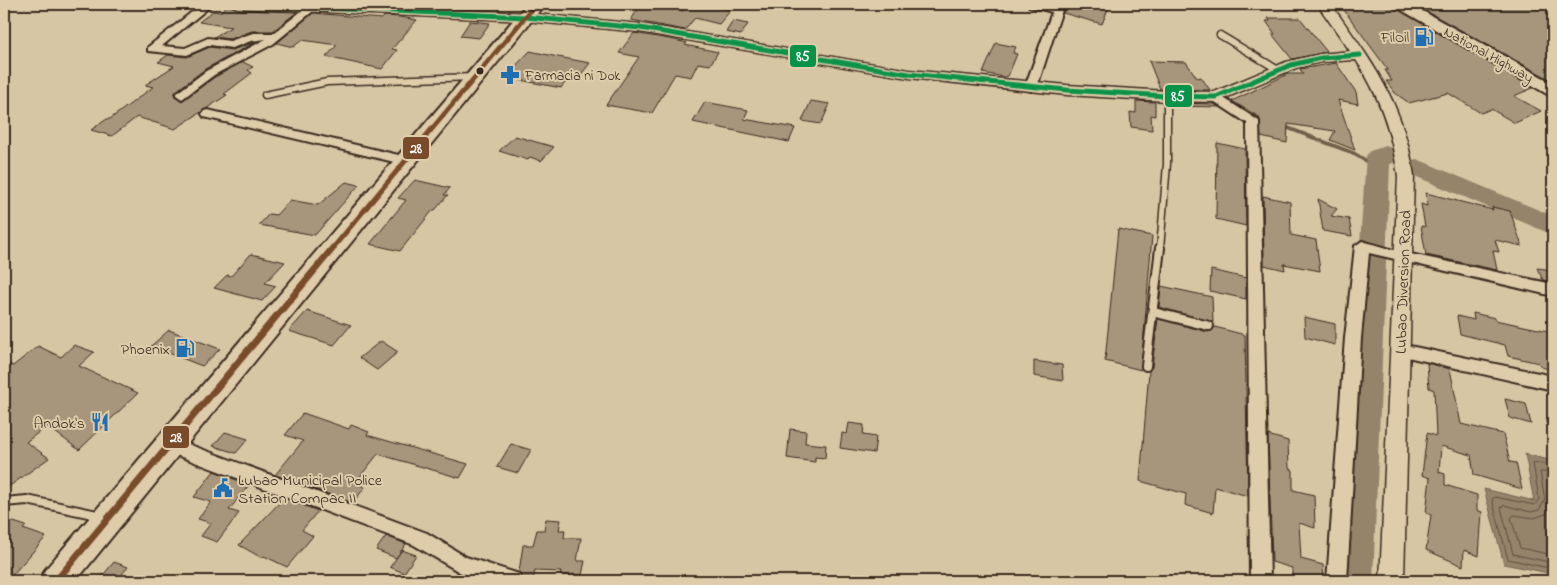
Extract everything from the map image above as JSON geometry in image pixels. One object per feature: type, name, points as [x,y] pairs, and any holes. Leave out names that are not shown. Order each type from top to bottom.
[{"type":"highway","points":[[56,581],[530,10]]},
{"type":"main road","name":"National Highway","points":[[1399,4],[1553,90]]},
{"type":"street","points":[[208,4],[152,49],[187,52],[208,41],[232,45],[240,40],[259,35],[277,36]]},
{"type":"street","points":[[239,4],[530,10],[735,43],[865,68],[1030,87],[1167,96],[1216,97],[1291,65],[1321,58],[1360,55]]},
{"type":"street","points":[[1030,87],[1058,7],[1033,4]]},
{"type":"street","name":"Lubao Diversion Road","points":[[1324,4],[1371,69],[1384,93],[1404,154],[1406,176],[1398,256],[1400,350],[1392,581]]},
{"type":"street","points":[[182,95],[210,73],[247,55],[277,36],[304,5]]},
{"type":"street","points":[[1216,97],[1253,121],[1260,581]]},
{"type":"street","points":[[208,114],[407,160]]},
{"type":"street","points":[[1337,581],[1353,338],[1362,246],[1398,256],[1553,290]]},
{"type":"street","points":[[1400,350],[1553,382]]},
{"type":"street","points":[[169,445],[420,539],[462,564],[512,581]]},
{"type":"lane","points":[[1220,35],[1280,71]]},
{"type":"lane","points":[[265,95],[327,82],[370,78],[476,77]]},
{"type":"lane","points":[[1146,366],[1167,164],[1167,96]]},
{"type":"lane","points":[[1153,312],[1209,326]]},
{"type":"lane","points":[[4,502],[27,500],[109,517]]},
{"type":"water","points":[[1525,454],[1553,461],[1553,574],[1504,564],[1484,489],[1534,501]]},
{"type":"building","points":[[641,4],[654,4],[683,11],[690,4],[729,4],[724,9],[731,10],[719,24],[695,18],[685,30],[631,20]]},
{"type":"building","points":[[1066,4],[1110,4],[1102,24],[1063,13]]},
{"type":"building","points":[[1337,4],[1389,4],[1533,88],[1514,96],[1541,111],[1515,123],[1491,109],[1481,113],[1448,93],[1409,103],[1395,93],[1386,81],[1392,81],[1385,70],[1388,70],[1344,10],[1346,10]]},
{"type":"building","points":[[1413,4],[1535,4],[1553,9],[1553,81]]},
{"type":"building","points":[[228,5],[239,10],[297,12],[273,31],[252,31],[230,39],[214,37],[231,27],[199,22],[213,11],[220,12]]},
{"type":"building","points":[[313,13],[382,19],[384,16],[400,17],[417,20],[392,49],[397,50],[382,69],[326,57],[337,45],[302,40],[293,47],[277,43]]},
{"type":"building","points":[[1268,18],[1300,18],[1327,52],[1292,59],[1272,34],[1275,34],[1266,21],[1270,21]]},
{"type":"building","points":[[470,21],[490,23],[479,38],[460,36]]},
{"type":"building","points":[[733,21],[748,24],[741,35],[726,32]]},
{"type":"building","points":[[634,33],[675,40],[687,43],[685,45],[718,52],[710,65],[698,63],[691,77],[675,74],[652,113],[606,105],[639,57],[619,53]]},
{"type":"building","points":[[256,42],[205,69],[176,91],[174,95],[182,101],[215,77],[243,62],[253,67],[248,70],[252,73],[224,94],[227,95],[175,129],[137,117],[112,136],[91,130],[107,119],[110,119],[153,87],[145,85],[174,66],[158,62],[168,55],[187,57],[210,47],[232,50]]},
{"type":"building","points":[[996,43],[1016,47],[1013,53],[1017,54],[1008,76],[983,73]]},
{"type":"building","points":[[530,51],[590,63],[579,77],[571,75],[561,88],[505,77]]},
{"type":"building","points":[[1149,61],[1186,62],[1197,78],[1201,77],[1210,90],[1160,89]]},
{"type":"building","points":[[1336,63],[1356,92],[1358,104],[1338,100],[1355,150],[1330,140],[1335,131],[1288,124],[1287,143],[1261,137],[1259,117],[1232,101],[1288,74],[1303,74],[1300,69]]},
{"type":"building","points":[[811,101],[830,104],[821,124],[802,121]]},
{"type":"building","points":[[1136,101],[1155,102],[1155,116],[1151,115],[1152,130],[1131,127],[1130,112],[1136,113]]},
{"type":"building","points":[[705,102],[748,110],[744,119],[795,128],[789,142],[693,122]]},
{"type":"building","points":[[1172,103],[1214,104],[1219,107],[1172,106]]},
{"type":"building","points":[[515,136],[554,147],[541,161],[530,157],[528,160],[499,151]]},
{"type":"building","points":[[1217,143],[1245,149],[1246,226],[1216,219]]},
{"type":"building","points":[[415,180],[450,188],[444,195],[448,195],[433,210],[400,251],[370,244],[406,200],[398,198]]},
{"type":"building","points":[[346,182],[359,185],[315,235],[259,225],[269,214],[276,215],[290,200],[318,205]]},
{"type":"building","points":[[1426,193],[1493,210],[1492,207],[1510,211],[1522,246],[1495,240],[1499,252],[1493,251],[1497,270],[1426,255],[1421,226],[1425,227],[1421,204],[1427,206]]},
{"type":"building","points":[[1263,196],[1290,202],[1291,235],[1316,240],[1320,271],[1284,264],[1285,270],[1264,265]]},
{"type":"building","points":[[1318,199],[1337,209],[1331,216],[1349,219],[1352,236],[1323,231]]},
{"type":"building","points":[[1118,229],[1152,236],[1141,370],[1105,361]]},
{"type":"building","points":[[251,254],[285,262],[265,283],[276,286],[262,301],[214,288],[227,275],[231,276]]},
{"type":"building","points":[[1537,268],[1553,270],[1553,282],[1543,280]]},
{"type":"building","points":[[1211,270],[1246,278],[1246,299],[1210,291]]},
{"type":"building","points":[[1161,286],[1212,297],[1213,322],[1159,307]]},
{"type":"building","points":[[307,311],[351,325],[334,345],[289,331]]},
{"type":"building","points":[[1473,313],[1495,318],[1495,320],[1548,331],[1553,350],[1553,370],[1541,367],[1539,363],[1508,356],[1505,345],[1460,334],[1457,316],[1474,320]]},
{"type":"building","points":[[1304,317],[1335,324],[1335,345],[1305,337]]},
{"type":"building","points":[[1158,319],[1208,332],[1215,327],[1245,335],[1248,496],[1215,487],[1213,513],[1185,505],[1186,494],[1140,481],[1149,371],[1152,367]]},
{"type":"building","name":"Phoenix","points":[[169,330],[220,349],[202,366],[151,346]]},
{"type":"building","points":[[381,341],[398,352],[377,370],[359,358]]},
{"type":"building","points":[[74,345],[94,352],[79,366],[138,393],[79,450],[47,426],[26,442],[49,458],[4,490],[4,361],[13,366],[38,346],[61,357]]},
{"type":"building","points":[[1034,361],[1062,365],[1063,381],[1034,376]]},
{"type":"building","points":[[1427,363],[1450,369],[1461,424],[1503,434],[1510,462],[1516,463],[1522,489],[1474,475],[1471,455],[1441,446],[1439,472],[1445,474],[1445,485],[1477,495],[1477,510],[1482,512],[1479,556],[1464,550],[1463,566],[1426,550],[1431,515],[1426,513],[1430,478],[1422,475],[1427,433],[1436,436],[1434,390],[1429,388]]},
{"type":"building","points":[[1505,399],[1526,404],[1531,424],[1510,418]]},
{"type":"building","points":[[303,413],[349,429],[351,425],[369,432],[367,435],[468,464],[460,478],[378,454],[355,483],[365,487],[353,503],[275,475],[303,441],[285,435]]},
{"type":"building","points":[[849,423],[864,425],[863,435],[876,437],[874,453],[840,448],[842,433],[847,434]]},
{"type":"building","points":[[790,429],[806,431],[805,443],[826,445],[825,458],[815,457],[815,462],[787,458]]},
{"type":"building","points":[[225,432],[248,439],[236,453],[213,446]]},
{"type":"building","points":[[1268,435],[1288,441],[1289,468],[1293,470],[1293,490],[1314,495],[1315,528],[1299,523],[1301,559],[1323,565],[1324,581],[1292,581],[1292,568],[1272,562]]},
{"type":"building","points":[[511,444],[531,450],[518,473],[497,467]]},
{"type":"building","points":[[214,471],[249,485],[229,510],[239,513],[217,542],[201,536],[211,523],[198,519],[211,502],[194,497]]},
{"type":"building","points":[[284,498],[318,511],[302,530],[313,536],[287,567],[264,556],[262,558],[239,545]]},
{"type":"building","points":[[4,519],[26,526],[23,529],[46,537],[7,581],[4,581]]},
{"type":"building","points":[[546,519],[561,520],[559,530],[565,530],[564,538],[581,538],[577,561],[585,561],[582,575],[560,575],[561,572],[535,571],[533,579],[523,579],[519,572],[523,545],[533,545],[537,530],[544,530]]},
{"type":"building","points":[[386,536],[406,544],[396,558],[376,550]]},
{"type":"building","points":[[402,550],[416,555],[404,573],[390,567]]},
{"type":"building","points":[[114,562],[128,567],[116,581],[98,581]]},
{"type":"waterway","points":[[1229,102],[1249,114],[1264,119]]},
{"type":"waterway","points":[[1283,126],[1353,153],[1379,169]]},
{"type":"waterway","points":[[1355,581],[1378,156],[1386,154],[1390,156]]},
{"type":"waterway","points":[[1417,167],[1553,226]]},
{"type":"transit line","name":"85","points":[[239,4],[525,17],[640,28],[909,74],[1067,90],[1167,96],[1216,97],[1291,65],[1321,58],[1360,55]]},
{"type":"transit line","name":"28","points":[[56,581],[536,4]]},
{"type":"place","name":"FilOil","points":[[1424,37]]},
{"type":"place","name":"Farmacia ni Dok","points":[[510,75]]},
{"type":"place","name":"Phoenix","points":[[185,348]]},
{"type":"place","name":"Andok's","points":[[100,422]]},
{"type":"place","name":"Lubao Municipal Police Station Compac II","points":[[223,488]]}]
